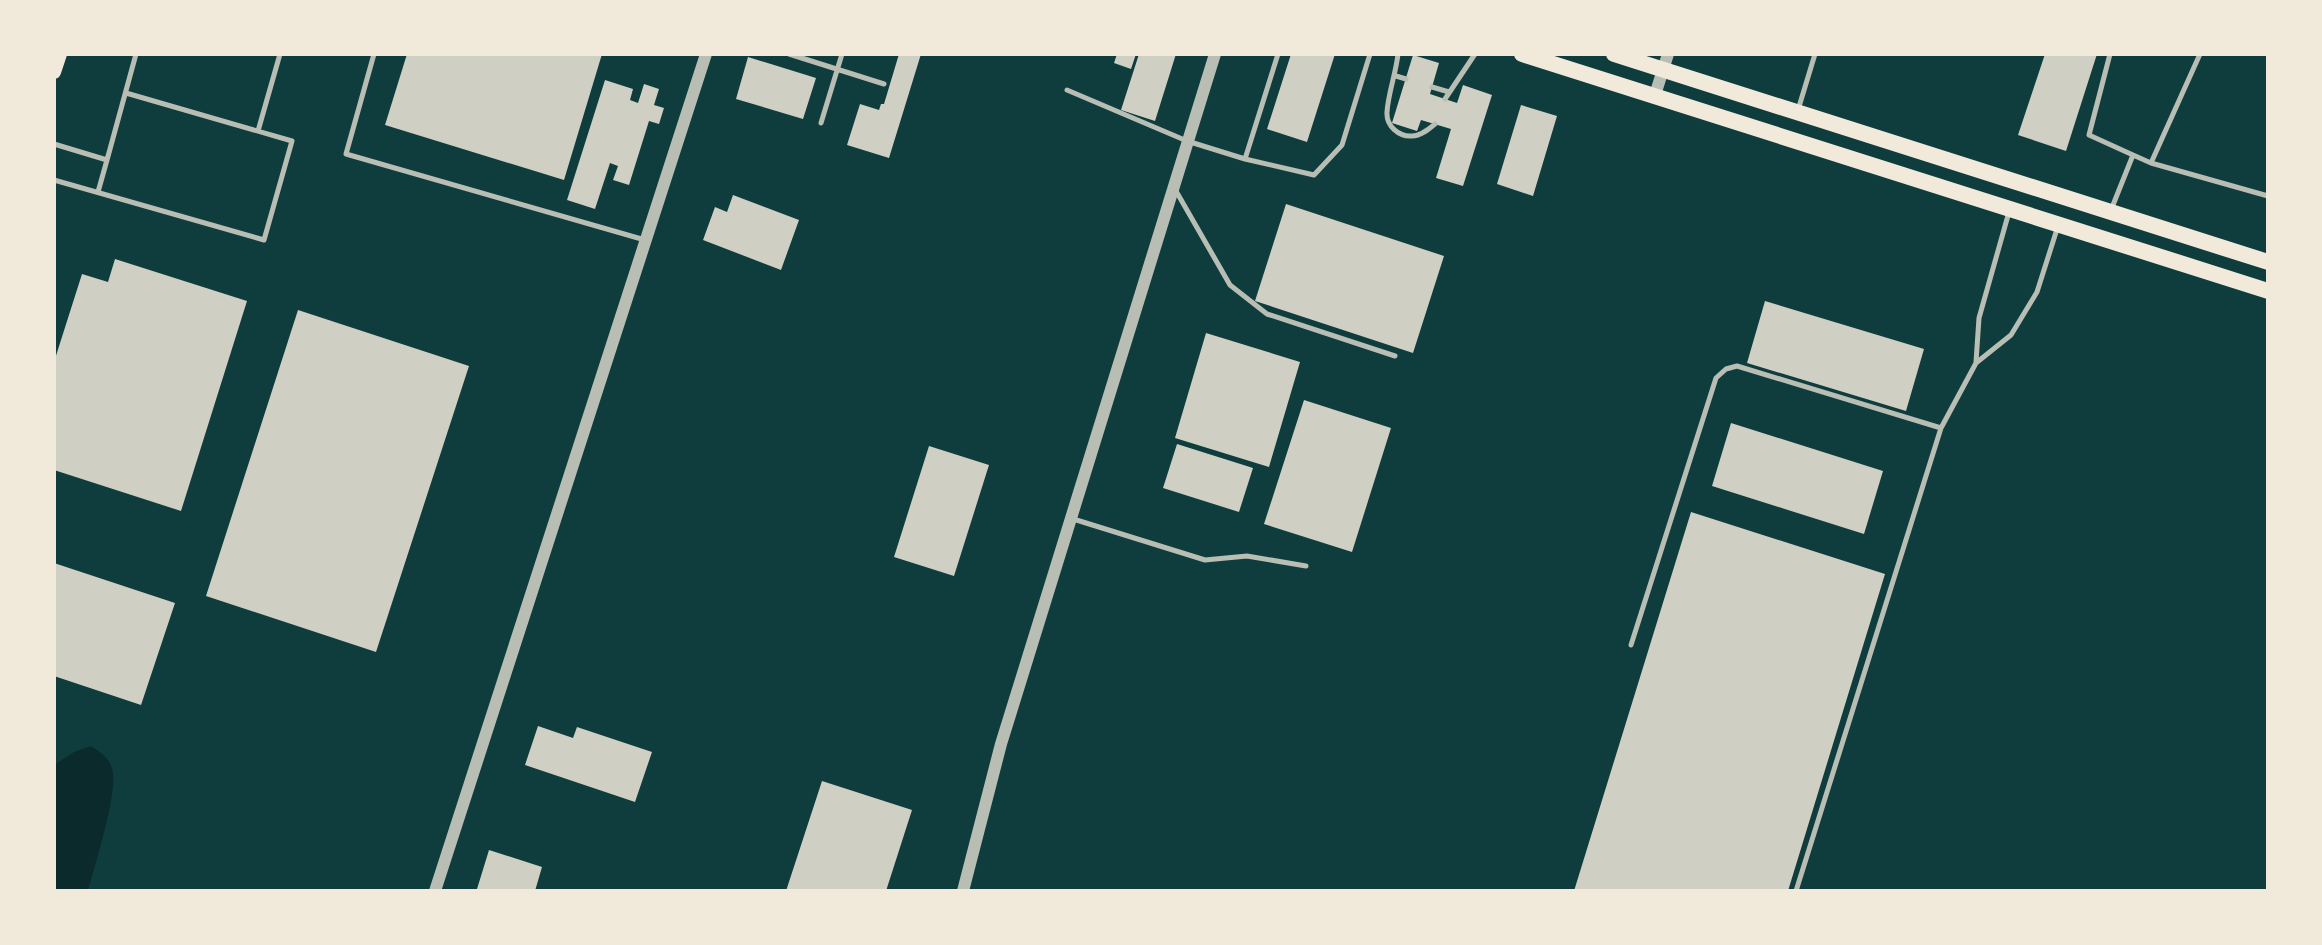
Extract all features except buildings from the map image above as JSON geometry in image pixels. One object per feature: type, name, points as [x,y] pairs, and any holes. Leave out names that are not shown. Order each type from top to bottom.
[{"type":"main road","points":[[54,72],[60,54]]},
{"type":"main road","points":[[1522,54],[2268,291]]},
{"type":"main road","points":[[1614,54],[1666,62],[1797,112],[2268,262]]},
{"type":"street","points":[[435,891],[706,54]]},
{"type":"street","points":[[963,891],[990,780],[1215,54]]},
{"type":"street","points":[[1655,95],[1666,62]]},
{"type":"lane","points":[[98,192],[136,54]]},
{"type":"lane","points":[[258,131],[280,54]]},
{"type":"lane","points":[[374,54],[346,154],[646,240]]},
{"type":"lane","points":[[789,54],[884,84]]},
{"type":"lane","points":[[821,123],[842,54]]},
{"type":"lane","points":[[1245,159],[1278,54]]},
{"type":"lane","points":[[1067,90],[1187,141],[1314,175],[1342,145],[1370,54]]},
{"type":"lane","points":[[1398,54],[1387,113],[1390,125],[1400,134],[1413,136],[1435,124]]},
{"type":"lane","points":[[1445,99],[1475,54]]},
{"type":"lane","points":[[1797,112],[1815,54]]},
{"type":"lane","points":[[2110,54],[2089,135],[2151,163],[2268,196]]},
{"type":"lane","points":[[2151,163],[2200,54]]},
{"type":"lane","points":[[1396,76],[1406,79]]},
{"type":"lane","points":[[1432,87],[1449,92]]},
{"type":"lane","points":[[54,180],[264,240],[292,141],[126,93]]},
{"type":"lane","points":[[54,144],[107,160]]},
{"type":"lane","points":[[2110,212],[2133,155]]},
{"type":"lane","points":[[1173,187],[1230,285],[1267,314],[1395,356]]},
{"type":"lane","points":[[1976,363],[1979,318],[2010,210]]},
{"type":"lane","points":[[1796,891],[1941,428],[1976,363],[2011,335],[2037,292],[2058,225]]},
{"type":"lane","points":[[1631,645],[1716,378],[1726,369],[1737,366],[1941,428]]},
{"type":"lane","points":[[1069,518],[1205,560],[1247,556],[1306,566]]},
{"type":"water","points":[[91,746],[103,754],[113,774],[104,832],[88,891],[54,891],[54,765],[74,752]]}]
